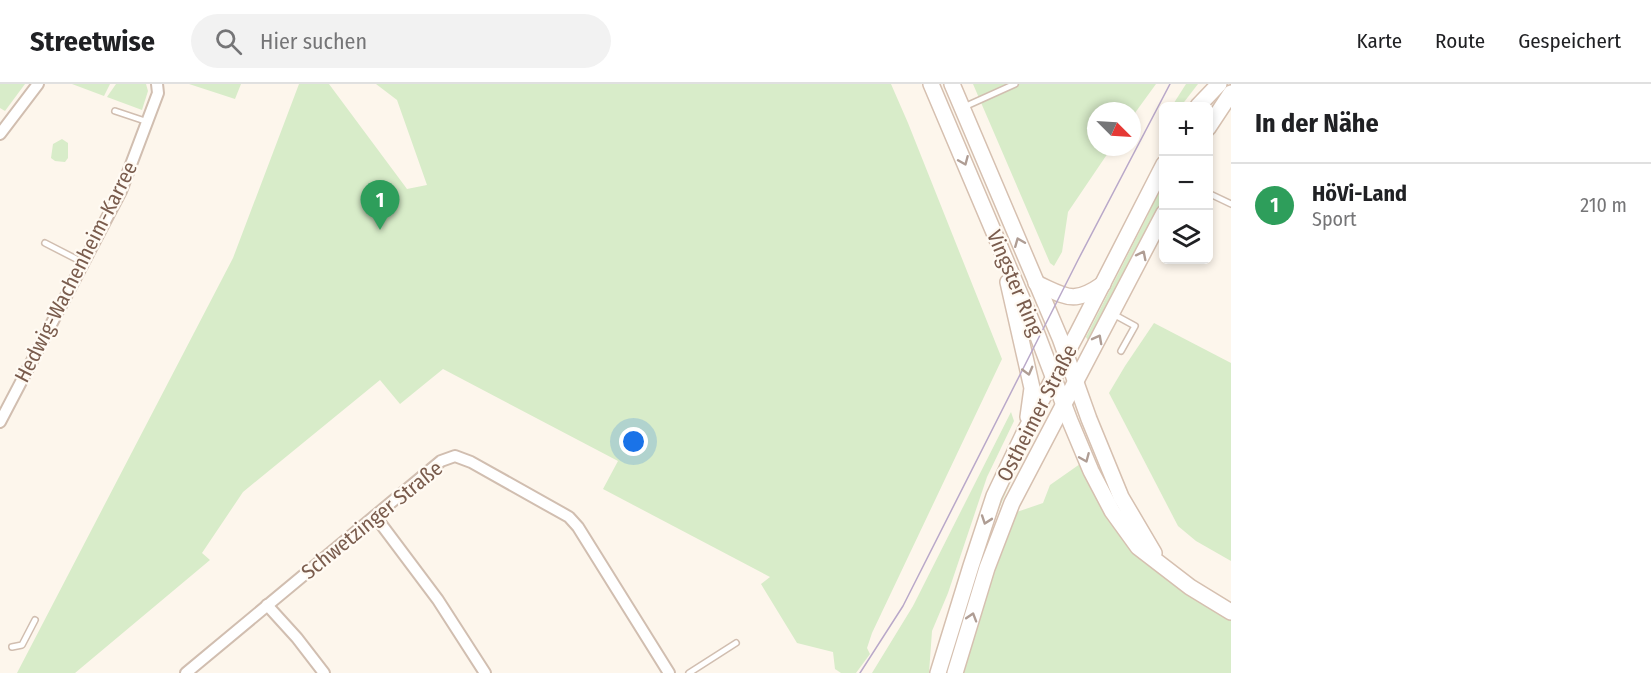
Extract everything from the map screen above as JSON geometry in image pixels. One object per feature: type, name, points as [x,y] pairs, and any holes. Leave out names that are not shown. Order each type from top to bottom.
[{"type":"main road","name":"Vingster Ring","points":[[931,84],[1037,334],[1091,471],[1112,512],[1138,547],[1162,566],[1231,612]]},
{"type":"main road","name":"Vingster Ring","points":[[952,84],[964,107],[1066,354],[1089,419],[1121,497],[1162,566]]},
{"type":"main road","points":[[1204,102],[1225,89]]},
{"type":"main road","points":[[1213,118],[1225,89]]},
{"type":"main road","name":"Ostheimer Straße","points":[[938,673],[994,496],[1025,431],[1159,174]]},
{"type":"main road","name":"Ostheimer Straße","points":[[955,673],[1000,530],[1075,380],[1159,223]]},
{"type":"main road","points":[[1002,252],[1032,388],[1025,431]]},
{"type":"main road","points":[[1036,283],[1077,298],[1103,284]]},
{"type":"street","points":[[0,134],[4,119],[38,84]]},
{"type":"street","name":"Hedwig-Wachenheim-Karree","points":[[1,416],[121,191],[148,122],[158,93],[158,85]]},
{"type":"street","name":"Schwetzinger Straße","points":[[186,673],[441,461],[455,456],[471,462],[557,509],[573,522],[669,673]]},
{"type":"street","points":[[375,516],[438,600],[484,673]]},
{"type":"street","points":[[267,605],[324,673]]},
{"type":"lane","points":[[964,107],[1015,84]]},
{"type":"lane","points":[[115,111],[148,122]]},
{"type":"lane","points":[[1213,195],[1231,204]]},
{"type":"lane","points":[[45,243],[84,263]]},
{"type":"lane","points":[[1112,314],[1135,326],[1121,351]]},
{"type":"lane","points":[[12,647],[22,645],[35,620]]},
{"type":"lane","points":[[689,673],[736,642]]},
{"type":"green space","points":[[0,84],[25,84],[5,111],[0,108]]},
{"type":"green space","points":[[72,84],[110,84],[104,96]]},
{"type":"green space","points":[[116,84],[146,84],[148,91],[142,110],[107,97]]},
{"type":"green space","points":[[189,84],[241,84],[235,99]]},
{"type":"green space","points":[[299,84],[329,84],[407,189],[427,185],[397,100],[376,84],[891,84],[1002,359],[872,633],[867,648],[870,654],[856,673],[841,673],[835,669],[833,652],[797,643],[761,584],[770,577],[603,489],[618,461],[443,369],[400,404],[380,380],[243,492],[202,553],[210,560],[75,673],[17,673],[233,258]]},
{"type":"green space","points":[[973,84],[1156,84],[1141,105],[1141,102],[1087,102],[1087,156],[1106,156],[1068,212],[1062,252],[1054,266],[1050,263]]},
{"type":"green space","points":[[1186,84],[1198,84],[1184,102],[1175,102]]},
{"type":"green space","points":[[62,139],[68,143],[68,158],[65,162],[51,158],[53,144]]},
{"type":"green space","points":[[1159,186],[1159,207],[1090,344],[1086,337],[1147,217]]},
{"type":"green space","points":[[1154,323],[1231,363],[1231,561],[1196,541],[1178,526],[1109,393]]},
{"type":"green space","points":[[1011,412],[1014,421],[987,477],[948,593],[932,631],[929,673],[872,673],[913,606]]},
{"type":"green space","points":[[1041,413],[1044,414],[1016,469],[992,525],[951,673],[945,673],[989,521]]},
{"type":"green space","points":[[1080,464],[1135,552],[1180,589],[1231,619],[1231,673],[962,673],[1014,513],[1043,503],[1050,485]]},
{"type":"tram line","points":[[860,673],[903,606],[1170,84]]},
{"type":"place","name":"HöVi-Land","points":[[380,230]]}]
